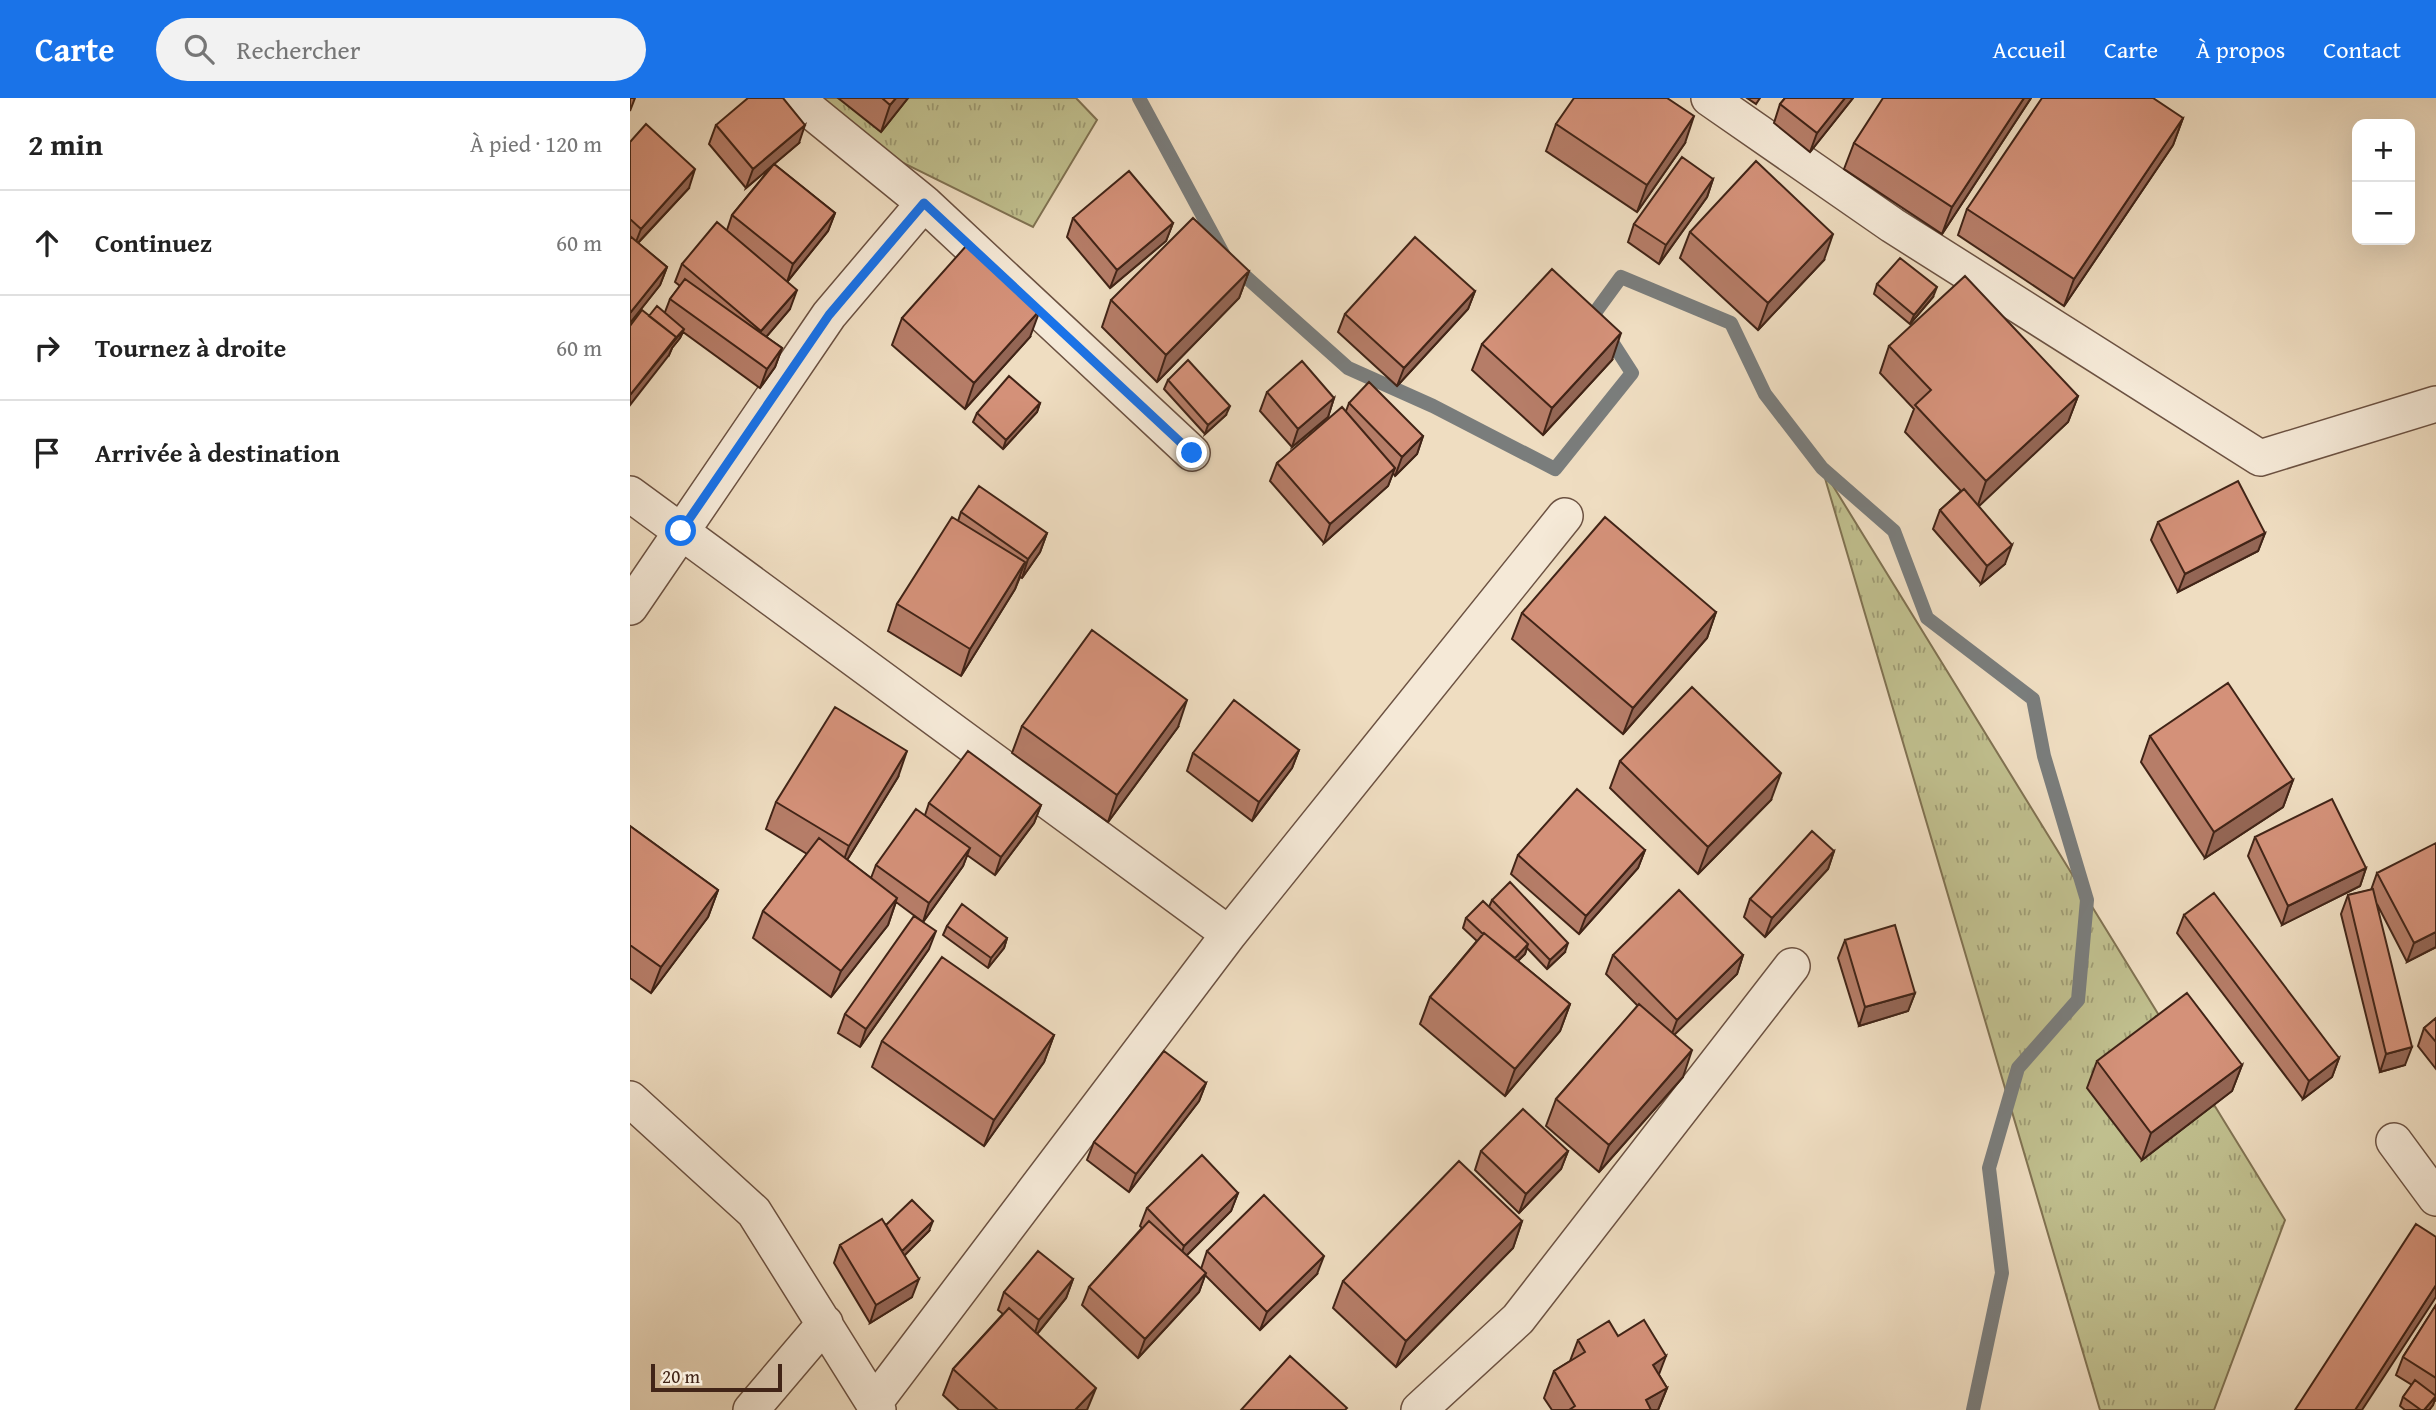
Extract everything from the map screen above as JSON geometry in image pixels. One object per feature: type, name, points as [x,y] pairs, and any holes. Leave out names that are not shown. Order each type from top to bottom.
[{"type":"street","points":[[795,98],[924,203],[1192,453]]},
{"type":"street","points":[[1709,98],[1892,225],[2260,458],[2436,404]]},
{"type":"street","points":[[630,607],[829,315],[924,203]]},
{"type":"street","points":[[630,494],[1229,934]]},
{"type":"street","points":[[630,1099],[754,1212],[876,1406],[1229,934],[1564,516]]},
{"type":"street","points":[[1419,1410],[1518,1318],[1792,965]]},
{"type":"street","points":[[2394,1141],[2436,1198]]},
{"type":"street","points":[[751,1410],[825,1323]]},
{"type":"green space","points":[[810,98],[1076,98],[1097,120],[1033,227],[881,152]]},
{"type":"green space","points":[[1822,468],[2285,1220],[2214,1410],[2100,1410]]},
{"type":"building","points":[[748,98],[783,98],[805,125],[753,169],[716,125]]},
{"type":"building","points":[[882,98],[896,98],[890,105]]},
{"type":"building","points":[[1574,98],[1667,98],[1694,116],[1647,185],[1556,124]]},
{"type":"building","points":[[1785,98],[1845,98],[1817,133],[1780,104]]},
{"type":"building","points":[[1883,98],[2024,98],[1952,207],[1854,143]]},
{"type":"building","points":[[2042,98],[2153,98],[2183,118],[2074,279],[1967,209]]},
{"type":"building","points":[[646,124],[695,169],[641,229],[630,219],[630,142]]},
{"type":"building","points":[[1682,157],[1713,179],[1666,245],[1634,224]]},
{"type":"building","points":[[1756,161],[1833,234],[1768,303],[1690,232]]},
{"type":"building","points":[[774,164],[835,213],[793,264],[732,215]]},
{"type":"building","points":[[1129,171],[1173,223],[1117,270],[1073,218]]},
{"type":"building","points":[[1193,218],[1249,271],[1166,355],[1111,300]]},
{"type":"building","points":[[717,222],[797,290],[761,331],[682,264]]},
{"type":"building","points":[[630,236],[667,267],[630,313]]},
{"type":"building","points":[[1415,237],[1475,291],[1404,368],[1345,314]]},
{"type":"building","points":[[967,245],[1040,310],[974,383],[902,318]]},
{"type":"building","points":[[1900,258],[1937,287],[1914,315],[1877,284]]},
{"type":"building","points":[[1552,269],[1621,333],[1552,408],[1482,344]]},
{"type":"building","points":[[1965,276],[2078,396],[1986,481],[1915,405],[1931,390],[1889,346]]},
{"type":"building","points":[[685,279],[782,348],[767,369],[670,299]]},
{"type":"building","points":[[657,306],[684,329],[675,339],[676,337],[649,316]]},
{"type":"building","points":[[642,310],[676,337],[630,395],[630,326]]},
{"type":"building","points":[[1188,360],[1230,406],[1208,425],[1168,380]]},
{"type":"building","points":[[1302,361],[1334,398],[1298,429],[1267,392]]},
{"type":"building","points":[[1009,376],[1040,403],[1006,440],[977,413]]},
{"type":"building","points":[[1369,382],[1423,436],[1402,457],[1349,403]]},
{"type":"building","points":[[1342,407],[1395,468],[1330,524],[1277,463]]},
{"type":"building","points":[[2238,481],[2265,533],[2185,574],[2158,522]]},
{"type":"building","points":[[979,486],[1047,533],[1028,559],[961,512]]},
{"type":"building","points":[[1964,489],[2012,545],[1987,566],[1940,510]]},
{"type":"building","points":[[952,517],[1025,562],[970,649],[897,604]]},
{"type":"building","points":[[1605,517],[1716,612],[1633,708],[1522,613]]},
{"type":"building","points":[[1092,630],[1187,700],[1117,795],[1022,726]]},
{"type":"building","points":[[2228,683],[2293,780],[2214,832],[2150,736]]},
{"type":"building","points":[[1692,687],[1781,773],[1708,847],[1620,761]]},
{"type":"building","points":[[1234,700],[1299,750],[1259,802],[1193,753]]},
{"type":"building","points":[[835,707],[907,751],[849,846],[776,802]]},
{"type":"building","points":[[968,751],[1041,805],[1001,857],[929,803]]},
{"type":"building","points":[[1577,789],[1645,850],[1586,916],[1518,855]]},
{"type":"building","points":[[2332,799],[2366,868],[2288,906],[2255,837]]},
{"type":"building","points":[[916,809],[970,848],[929,903],[876,865]]},
{"type":"building","points":[[630,826],[718,890],[661,967],[630,945]]},
{"type":"building","points":[[1812,831],[1834,851],[1772,918],[1750,899]]},
{"type":"building","points":[[819,838],[897,898],[841,971],[763,911]]},
{"type":"building","points":[[2436,843],[2436,932],[2414,943],[2377,873]]},
{"type":"building","points":[[1510,882],[1568,943],[1550,960],[1492,900]]},
{"type":"building","points":[[2373,889],[2412,1047],[2386,1054],[2348,895]]},
{"type":"building","points":[[1679,890],[1743,955],[1677,1020],[1613,955]]},
{"type":"building","points":[[2214,893],[2339,1058],[2309,1081],[2184,915]]},
{"type":"building","points":[[1483,901],[1528,944],[1515,958],[1466,918]]},
{"type":"building","points":[[962,904],[1007,938],[991,958],[947,926]]},
{"type":"building","points":[[914,916],[936,931],[866,1029],[845,1014]]},
{"type":"building","points":[[1895,925],[1915,993],[1865,1007],[1845,940]]},
{"type":"building","points":[[1484,933],[1570,1004],[1515,1069],[1430,997]]},
{"type":"building","points":[[942,957],[1054,1035],[994,1120],[882,1041]]},
{"type":"building","points":[[2187,993],[2242,1065],[2151,1133],[2097,1061]]},
{"type":"building","points":[[1639,1004],[1692,1050],[1609,1145],[1556,1099]]},
{"type":"building","points":[[2436,1018],[2436,1042],[2424,1028]]},
{"type":"building","points":[[1164,1051],[1206,1083],[1136,1174],[1094,1142]]},
{"type":"building","points":[[1523,1109],[1568,1151],[1526,1194],[1481,1151]]},
{"type":"building","points":[[1202,1155],[1238,1193],[1184,1246],[1147,1208]]},
{"type":"building","points":[[1459,1161],[1522,1221],[1406,1341],[1343,1281]]},
{"type":"building","points":[[1264,1195],[1324,1256],[1267,1312],[1207,1251]]},
{"type":"building","points":[[912,1200],[933,1221],[902,1251],[886,1225]]},
{"type":"building","points":[[882,1219],[919,1279],[876,1305],[840,1245]]},
{"type":"building","points":[[1149,1221],[1206,1273],[1145,1339],[1089,1287]]},
{"type":"building","points":[[2416,1224],[2436,1237],[2436,1285],[2355,1410],[2295,1410]]},
{"type":"building","points":[[1038,1251],[1073,1279],[1039,1320],[1004,1292]]},
{"type":"building","points":[[2436,1305],[2436,1378],[2403,1357]]},
{"type":"building","points":[[1009,1308],[1096,1388],[1075,1410],[998,1410],[953,1369]]},
{"type":"building","points":[[1644,1320],[1666,1356],[1653,1365],[1667,1388],[1646,1400],[1651,1410],[1569,1410],[1575,1406],[1554,1371],[1585,1352],[1578,1340],[1609,1321],[1618,1336]]},
{"type":"building","points":[[1290,1356],[1347,1408],[1241,1410]]},
{"type":"building","points":[[2415,1380],[2436,1396],[2424,1410],[2403,1397]]},
{"type":"waterway","points":[[1139,98],[1226,259],[1348,368],[1433,406],[1555,469],[1632,373],[1594,314],[1621,277],[1731,323],[1765,394],[1822,468],[1894,531],[1927,618],[2033,699],[2044,756],[2087,900],[2078,1000],[2018,1068],[1989,1168],[2002,1273],[1973,1410]]},
{"type":"route","points":[[681,531],[829,315],[924,203],[1192,453]]}]
